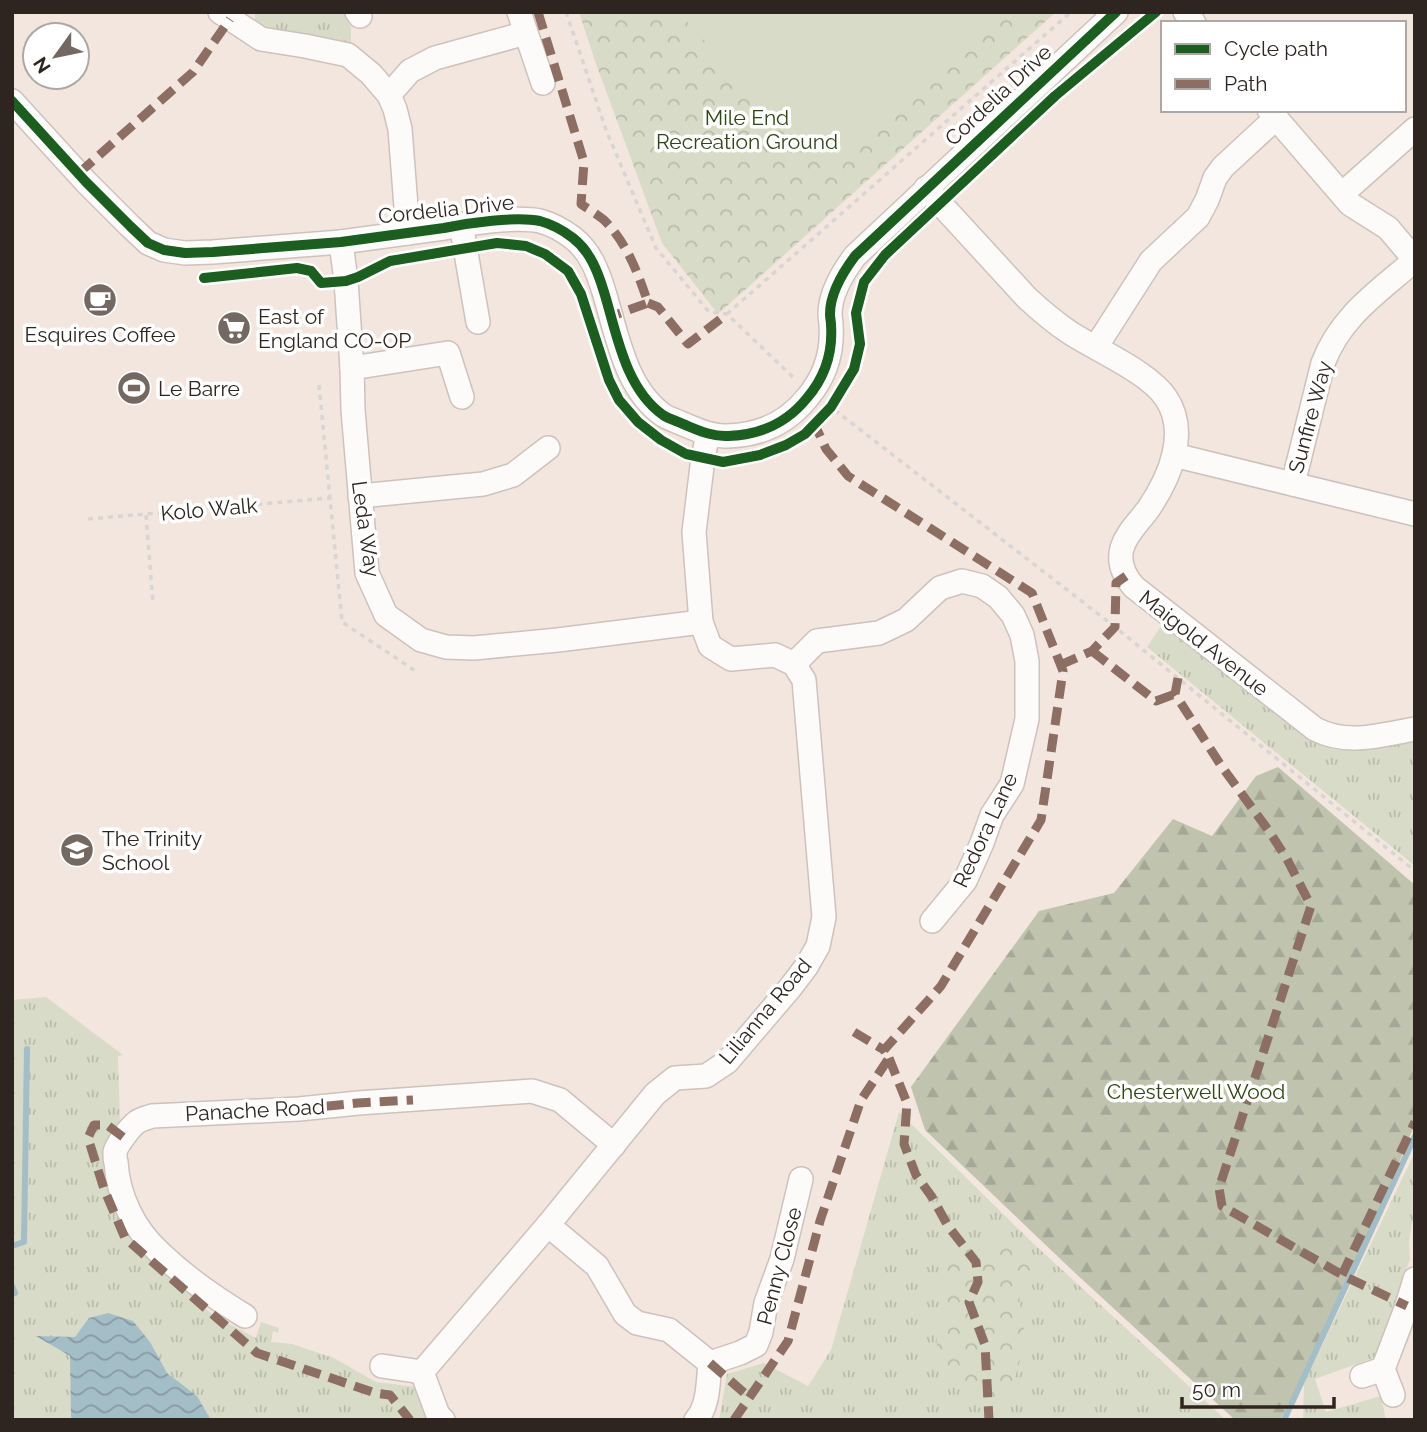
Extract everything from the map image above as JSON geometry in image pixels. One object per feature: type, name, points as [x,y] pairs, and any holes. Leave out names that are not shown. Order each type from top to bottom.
[{"type":"street","name":"Cordelia Drive","points":[[12,101],[86,182],[148,243],[164,250],[185,253],[213,252],[341,242],[461,224],[524,219],[542,222],[573,239],[587,253],[599,275],[630,374],[648,400],[664,416],[708,434],[733,436],[762,432],[779,423],[791,415],[822,378],[829,360],[829,313],[845,271],[855,256],[1116,12]]},
{"type":"street","points":[[228,15],[261,39],[348,55],[389,95],[400,129],[408,233]]},
{"type":"street","points":[[389,95],[410,71],[435,58],[522,23],[543,83]]},
{"type":"street","points":[[1096,348],[1151,261],[1198,217],[1215,178],[1223,167],[1273,114],[1350,204],[1388,228],[1415,260]]},
{"type":"street","points":[[1342,194],[1415,129]]},
{"type":"street","name":"Maigold Avenue","points":[[926,188],[1045,315],[1151,381],[1168,400],[1177,427],[1174,455],[1160,490],[1123,546],[1121,562],[1127,580],[1315,729],[1346,739],[1415,729]]},
{"type":"street","points":[[461,224],[478,322]]},
{"type":"street","name":"Leda Way","points":[[341,242],[368,573],[386,615],[421,640],[446,647],[474,648],[701,622]]},
{"type":"street","name":"Sunfire Way","points":[[1293,484],[1329,348],[1348,320],[1415,260]]},
{"type":"street","points":[[352,368],[448,352],[462,397]]},
{"type":"street","points":[[708,434],[694,532],[701,622],[710,646],[731,659],[775,655],[794,664]]},
{"type":"street","points":[[360,496],[483,484],[513,475],[548,448]]},
{"type":"street","points":[[1174,455],[1415,514]]},
{"type":"street","name":"Redora Lane","points":[[794,664],[817,641],[879,634],[906,620],[940,588],[962,581],[982,586],[998,597],[1013,615],[1022,635],[1027,661],[1027,719],[1012,784],[992,815],[965,881],[932,921]]},
{"type":"street","name":"Lilianna Road","points":[[422,1372],[548,1225],[655,1094],[675,1078],[706,1076],[727,1062],[790,988],[818,946],[824,917],[803,680],[794,664]]},
{"type":"street","name":"Panache Road","points":[[245,1316],[158,1252],[139,1230],[124,1201],[115,1152],[136,1122],[152,1116],[299,1109],[531,1091],[559,1100],[614,1145]]},
{"type":"street","name":"Penny Close","points":[[710,1363],[757,1345],[766,1303],[782,1259],[801,1179]]},
{"type":"street","points":[[548,1225],[597,1266],[625,1314],[637,1323],[669,1330],[710,1363],[708,1389],[702,1413],[696,1420]]},
{"type":"street","points":[[1393,1395],[1372,1373],[1407,1306],[1415,1279]]},
{"type":"street","points":[[382,1366],[422,1372],[438,1415],[443,1420]]},
{"type":"path","points":[[566,12],[606,130],[656,247],[709,312],[727,314],[798,381],[812,392],[834,402],[1415,871]]},
{"type":"path","points":[[727,314],[1071,12]]},
{"type":"path","points":[[822,417],[834,402]]},
{"type":"path","points":[[146,515],[153,603]]},
{"type":"green space","points":[[255,12],[344,12],[351,27],[351,48],[271,31],[255,21]]},
{"type":"green space","name":"Mile End Recreation Ground","points":[[579,12],[1056,12],[718,314],[662,243]]},
{"type":"green space","points":[[678,12],[1010,12],[827,173]]},
{"type":"green space","points":[[1164,622],[1332,749],[1415,741],[1415,866],[1147,647]]},
{"type":"green space","name":"Chesterwell Wood","points":[[1278,767],[1415,885],[1415,1124],[1369,1235],[1304,1376],[1280,1420],[1235,1420],[925,1130],[911,1087],[1039,911],[1114,893],[1173,819],[1212,836],[1256,776]]},
{"type":"green space","points":[[46,997],[123,1055],[118,1056],[120,1123],[109,1141],[125,1218],[145,1255],[214,1316],[256,1338],[261,1322],[279,1328],[278,1333],[273,1331],[271,1342],[292,1344],[334,1358],[376,1382],[416,1387],[427,1420],[12,1420],[12,1000]]},
{"type":"green space","points":[[899,1112],[1035,1245],[1226,1420],[719,1420],[727,1374],[764,1363],[808,1386],[831,1350]]},
{"type":"green space","points":[[1415,1152],[1415,1217],[1409,1241],[1410,1259],[1378,1351],[1373,1358],[1315,1379],[1326,1412],[1381,1396],[1386,1420],[1303,1420],[1304,1383]]},
{"type":"green space","points":[[956,1231],[978,1258],[991,1245],[1000,1243],[1027,1250],[1038,1262],[1039,1271],[1025,1280],[1020,1289],[1024,1334],[1017,1370],[1006,1405],[994,1411],[978,1407],[962,1378],[945,1368],[937,1347],[944,1304],[943,1255]]},
{"type":"water","points":[[108,1313],[133,1321],[150,1342],[167,1373],[197,1396],[211,1420],[72,1420],[70,1356],[36,1336],[75,1337],[89,1318]]},
{"type":"waterway","points":[[12,1246],[24,1242],[27,1049]]},
{"type":"waterway","points":[[1284,1420],[1415,1136]]},
{"type":"waterway","points":[[12,1286],[15,1293]]},
{"type":"marked path","points":[[538,12],[584,162],[581,204],[604,220],[619,238],[636,270],[648,303],[612,316]]},
{"type":"marked path","points":[[79,173],[193,72],[230,19]]},
{"type":"marked path","points":[[648,303],[658,307],[688,344],[727,314]]},
{"type":"marked path","points":[[734,1420],[788,1341],[820,1221],[861,1100],[889,1058],[884,1050],[941,986],[1041,820],[1063,671],[1032,593],[848,476],[826,449],[815,425]]},
{"type":"marked path","points":[[1060,665],[1092,651],[1115,627],[1116,583],[1126,576]]},
{"type":"marked path","points":[[1092,651],[1156,701],[1175,694]]},
{"type":"marked path","points":[[1178,678],[1175,694],[1222,767],[1287,859],[1311,906],[1219,1188],[1222,1206],[1344,1276],[1407,1306]]},
{"type":"marked path","points":[[854,1032],[884,1050]]},
{"type":"marked path","points":[[889,1058],[907,1103],[904,1144],[916,1175],[948,1226],[976,1262],[978,1282],[969,1302],[985,1345],[989,1420]]},
{"type":"marked path","points":[[299,1109],[413,1100]]},
{"type":"marked path","points":[[1342,1275],[1415,1122]]},
{"type":"marked path","points":[[123,1137],[107,1125],[94,1125],[88,1138],[104,1189],[125,1238],[257,1353],[375,1393],[390,1395],[410,1420]]},
{"type":"marked path","points":[[710,1363],[749,1397]]},
{"type":"cycle path","points":[[12,101],[130,226],[148,243],[164,250],[185,253],[213,252],[341,242],[505,220],[540,221],[553,226],[579,243],[593,262],[624,359],[650,404],[665,416],[700,431],[728,436],[751,433],[772,426],[799,407],[823,373],[829,355],[832,298],[855,256],[1116,12]]},
{"type":"cycle path","points":[[204,278],[297,268],[311,271],[321,283],[346,281],[390,261],[497,243],[526,246],[545,254],[568,271],[581,294],[609,380],[619,400],[638,422],[661,440],[686,454],[723,462],[760,455],[805,434],[831,407],[854,369],[860,344],[856,313],[864,282],[885,255],[1055,96],[1156,12]]},
{"type":"place","name":"Esquires Coffee","points":[[100,300]]},
{"type":"place","name":"East of England CO-OP","points":[[234,328]]},
{"type":"place","name":"Le Barre","points":[[134,388]]},
{"type":"place","name":"The Trinity School","points":[[77,850]]}]
